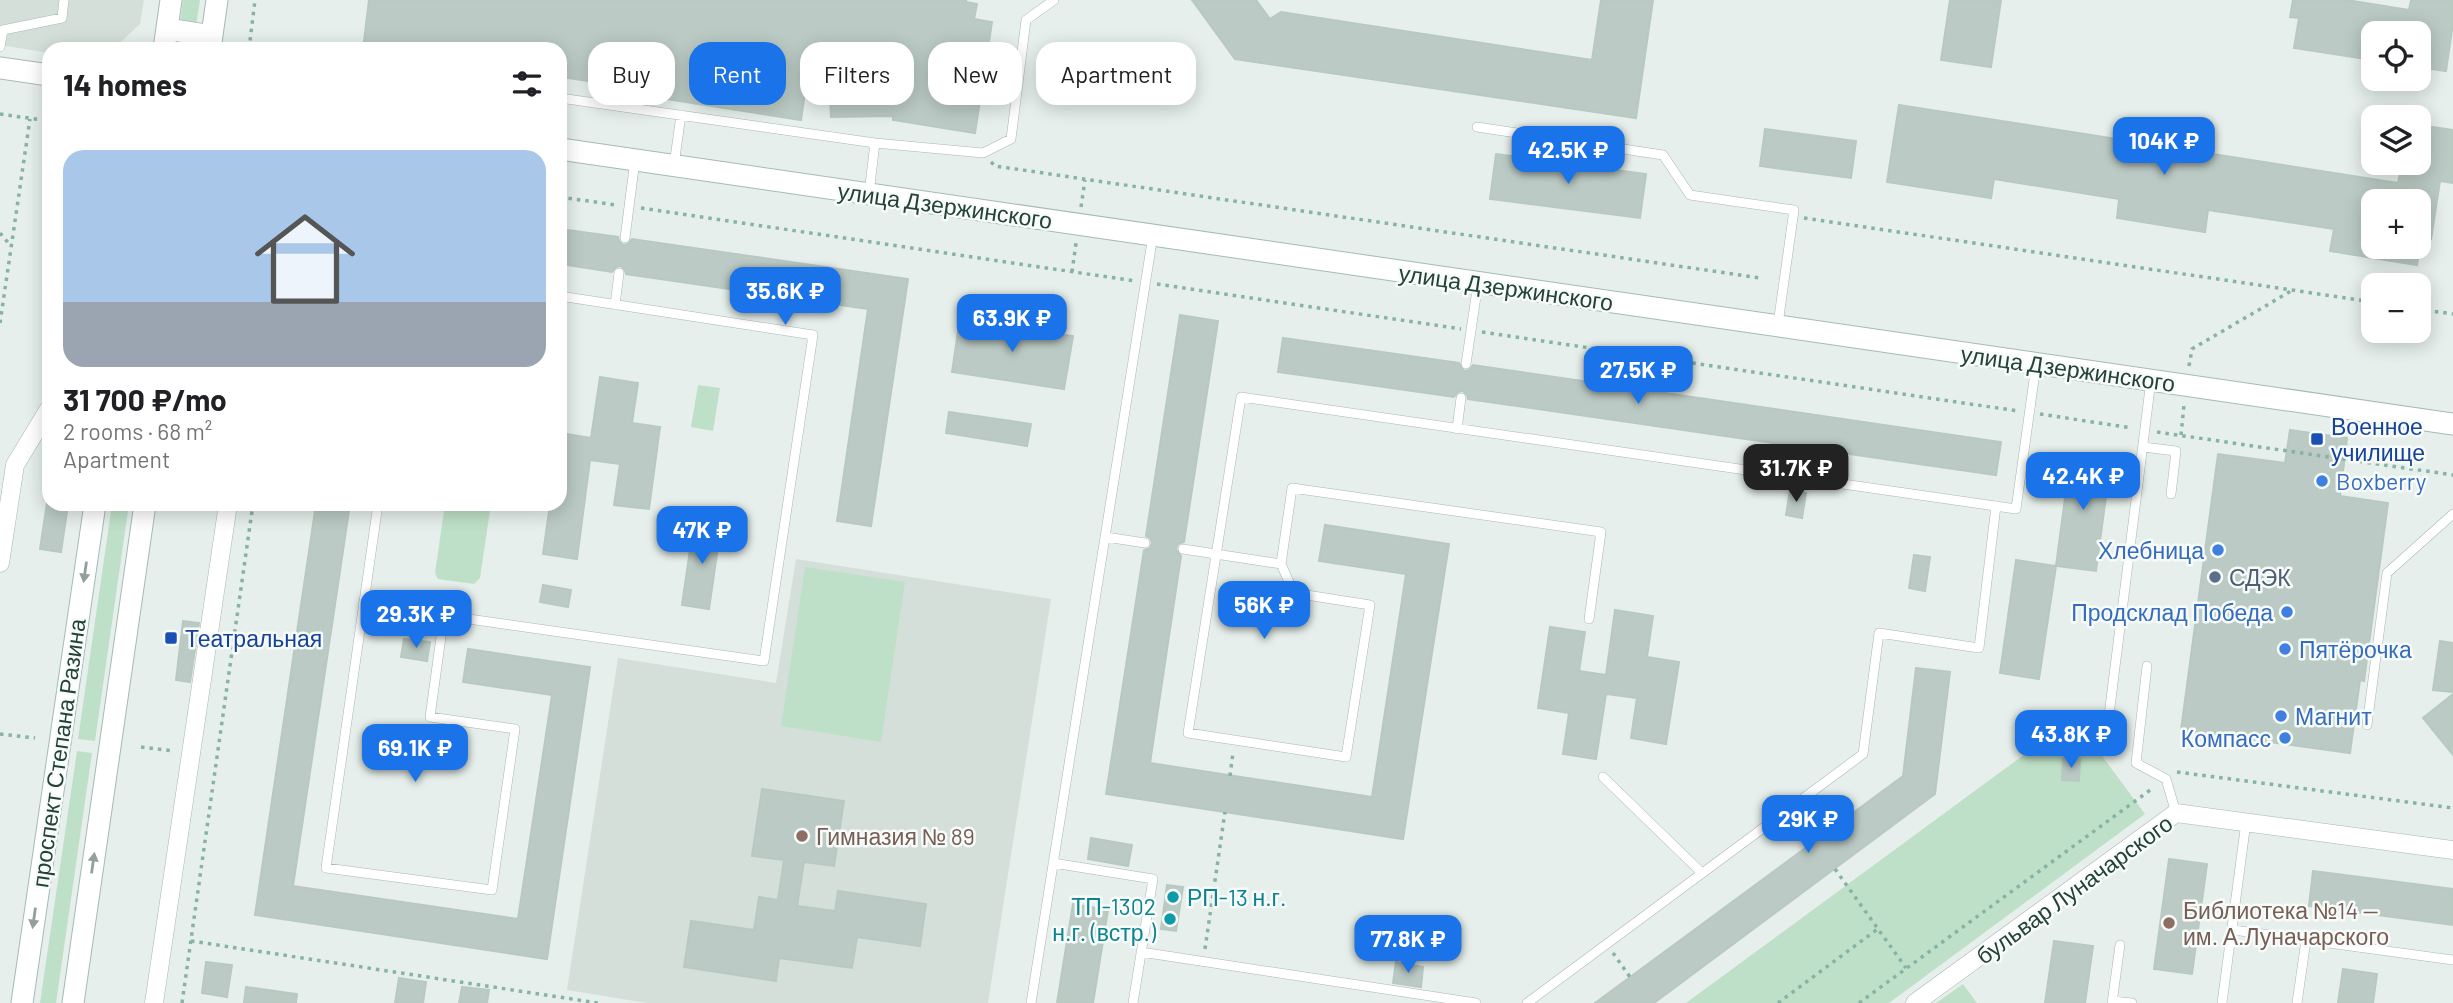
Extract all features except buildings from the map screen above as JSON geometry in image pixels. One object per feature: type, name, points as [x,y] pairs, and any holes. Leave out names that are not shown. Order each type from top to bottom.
[{"type":"main road","points":[[171,0],[165,39],[200,42]]},
{"type":"main road","points":[[211,42],[217,0]]},
{"type":"main road","points":[[0,68],[42,74]]},
{"type":"main road","name":"улица Дзержинского","points":[[567,150],[2453,424]]},
{"type":"main road","name":"проспект Степана Разина","points":[[22,1003],[94,511]]},
{"type":"main road","points":[[73,1003],[144,511]]},
{"type":"street","points":[[0,564],[15,465],[42,421]]},
{"type":"street","points":[[154,1003],[227,511]]},
{"type":"street","name":"бульвар Луначарского","points":[[1915,1003],[2176,813],[2453,850]]},
{"type":"lane","points":[[0,47],[1,28],[62,18],[64,0]]},
{"type":"lane","points":[[567,99],[875,143],[983,153],[1011,139],[1026,20],[1055,0]]},
{"type":"lane","points":[[674,165],[681,116]]},
{"type":"lane","points":[[1477,127],[1664,155],[1690,195],[1794,210],[1778,326]]},
{"type":"lane","points":[[869,194],[875,143]]},
{"type":"lane","points":[[625,238],[635,160]]},
{"type":"lane","points":[[1031,1003],[1153,235]]},
{"type":"lane","points":[[615,305],[619,273]]},
{"type":"lane","points":[[1466,364],[1478,282]]},
{"type":"lane","points":[[363,604],[764,661],[813,335],[567,297]]},
{"type":"lane","points":[[1589,619],[1601,532],[1292,488],[1281,564],[1294,593],[1370,605],[1346,757],[1188,733],[1241,397],[2016,509],[2036,364]]},
{"type":"lane","points":[[2107,731],[2151,380]]},
{"type":"lane","points":[[1457,429],[1461,398]]},
{"type":"lane","points":[[2143,447],[2176,451],[2171,494]]},
{"type":"lane","points":[[1527,1003],[1863,754],[1879,633],[1979,648],[1996,506]]},
{"type":"lane","points":[[377,511],[326,868],[492,891],[515,729],[430,716],[444,615]]},
{"type":"lane","points":[[2367,725],[2387,573],[2453,514]]},
{"type":"lane","points":[[1106,537],[1145,542]]},
{"type":"lane","points":[[1183,549],[1281,564]]},
{"type":"lane","points":[[2147,666],[2136,763],[2165,779],[2176,813]]},
{"type":"lane","points":[[1603,777],[1702,873]]},
{"type":"lane","points":[[2222,1003],[2246,822]]},
{"type":"lane","points":[[1054,863],[1153,879],[1133,1003]]},
{"type":"lane","points":[[2233,930],[2453,960]]},
{"type":"lane","points":[[2297,1003],[2306,940]]},
{"type":"lane","points":[[2120,945],[2112,1002],[2132,1003]]},
{"type":"lane","points":[[1141,952],[1476,1003]]},
{"type":"path","points":[[250,42],[256,0]]},
{"type":"path","points":[[0,114],[42,120]]},
{"type":"path","points":[[0,323],[30,119]]},
{"type":"path","points":[[995,166],[1760,278]]},
{"type":"path","points":[[567,198],[2453,475]]},
{"type":"path","points":[[1804,218],[2361,300]]},
{"type":"path","points":[[0,233],[11,246]]},
{"type":"path","points":[[2181,435],[2192,349],[2293,290]]},
{"type":"path","points":[[2431,311],[2453,314]]},
{"type":"path","points":[[182,1003],[252,511]]},
{"type":"path","points":[[0,734],[35,738]]},
{"type":"path","points":[[1230,776],[1234,740]]},
{"type":"path","points":[[1859,1003],[2177,772],[2453,808]]},
{"type":"path","points":[[1791,807],[1815,841]]},
{"type":"path","points":[[1203,962],[1225,812]]},
{"type":"path","points":[[1835,869],[1906,968]]},
{"type":"path","points":[[1778,1003],[1879,928]]},
{"type":"path","points":[[191,941],[599,1003]]},
{"type":"path","points":[[1607,944],[1630,977]]},
{"type":"shaded area","points":[[0,0],[144,0],[140,24],[121,42],[42,42],[42,52],[0,45]]},
{"type":"shaded area","name":"Гимназия № 89","points":[[796,559],[1051,599],[988,1003],[647,1003],[567,990],[618,658],[776,683]]},
{"type":"green space","points":[[183,0],[200,0],[196,26],[180,24]]},
{"type":"green space","points":[[698,385],[720,388],[713,431],[691,427]]},
{"type":"green space","points":[[111,511],[128,511],[95,741],[78,739]]},
{"type":"green space","points":[[444,511],[490,511],[480,578],[474,584],[438,579],[435,573]]},
{"type":"green space","points":[[805,567],[905,582],[881,742],[781,726]]},
{"type":"green space","points":[[2074,718],[2145,814],[1889,1003],[1686,1003]]},
{"type":"green space","points":[[77,751],[92,753],[56,1003],[40,1003]]},
{"type":"green space","points":[[1963,984],[1977,1003],[1936,1003]]},
{"type":"place","name":"Военное училище","points":[[2317,439]]},
{"type":"place","name":"Boxberry","points":[[2322,481]]},
{"type":"place","name":"Хлебница","points":[[2218,550]]},
{"type":"place","name":"СДЭК","points":[[2215,577]]},
{"type":"place","name":"Продсклад Победа","points":[[2287,612]]},
{"type":"place","name":"Театральная","points":[[171,638]]},
{"type":"place","name":"Пятёрочка","points":[[2285,649]]},
{"type":"place","name":"Магнит","points":[[2281,716]]},
{"type":"place","name":"Компасс","points":[[2285,738]]},
{"type":"place","name":"Гимназия № 89","points":[[802,836]]},
{"type":"place","name":"РП-13 н.г.","points":[[1173,897]]},
{"type":"place","name":"ТП-1302 н.г. (встр.)","points":[[1170,919]]},
{"type":"place","name":"Библиотека №14 — им. А.Луначарского","points":[[2169,923]]}]
